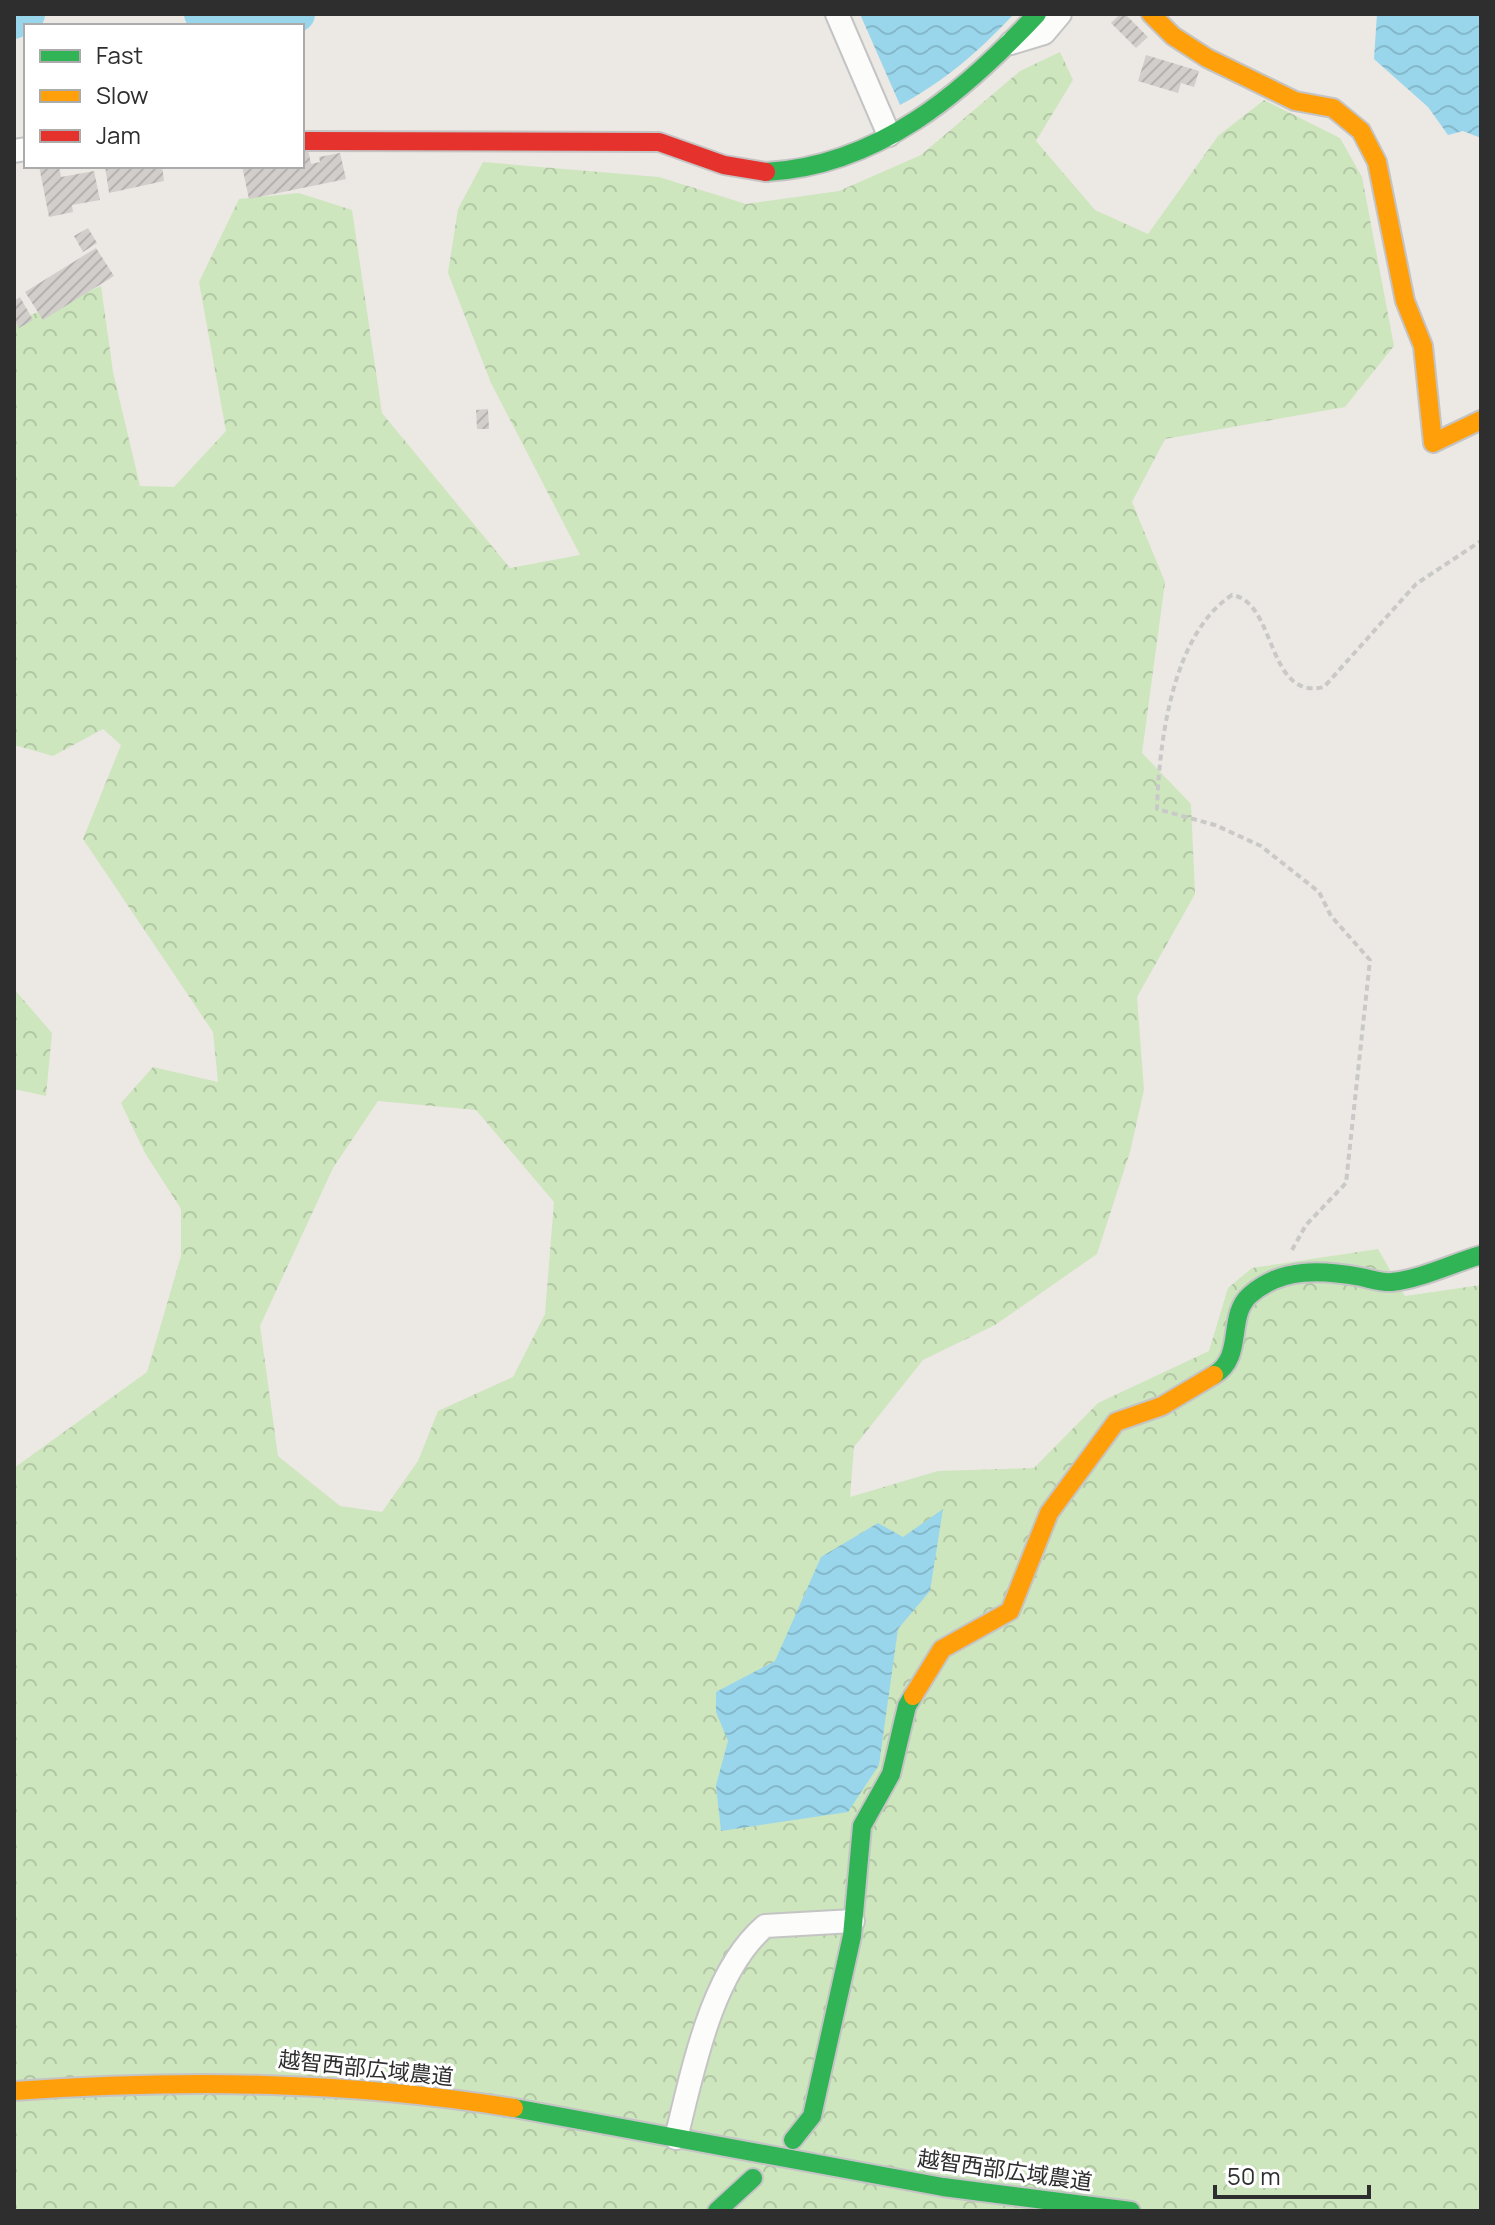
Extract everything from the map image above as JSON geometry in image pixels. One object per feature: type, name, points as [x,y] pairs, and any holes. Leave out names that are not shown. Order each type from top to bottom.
[{"type":"street","points":[[837,14],[889,135]]},
{"type":"street","points":[[304,141],[659,142],[709,161],[765,172],[820,165],[861,152],[937,107],[1011,44],[1037,14]]},
{"type":"street","points":[[1011,44],[1044,33],[1060,14]]},
{"type":"street","points":[[1151,14],[1173,36],[1207,58],[1295,101],[1333,108],[1361,131],[1377,162],[1387,197],[1399,275],[1423,346],[1433,443],[1481,420]]},
{"type":"street","points":[[793,2140],[812,2116],[853,1921],[862,1826],[891,1774],[907,1706],[942,1649],[1010,1611],[1049,1513],[1089,1454],[1116,1422],[1162,1406],[1224,1369],[1237,1337],[1238,1309],[1249,1295],[1278,1276],[1326,1271],[1391,1282],[1481,1255]]},
{"type":"street","points":[[676,2138],[698,2052],[732,1965],[743,1947],[765,1926],[853,1921]]},
{"type":"street","name":"越智西部広域農道","points":[[14,2091],[130,2083],[254,2082],[382,2090],[612,2123],[709,2146],[996,2198],[1131,2211]]},
{"type":"street","points":[[717,2211],[753,2178]]},
{"type":"path","points":[[1278,1276],[1306,1225],[1346,1183],[1370,960],[1331,916],[1319,892],[1261,846],[1215,825],[1157,809],[1158,769],[1181,662],[1195,633],[1215,606],[1232,595],[1244,597],[1255,608],[1269,647],[1295,683],[1310,690],[1324,687],[1416,584],[1481,541]]},
{"type":"green space","points":[[1060,52],[1073,80],[1036,141],[1095,210],[1148,234],[1218,136],[1264,100],[1340,138],[1362,177],[1394,346],[1345,407],[1165,439],[1132,502],[1165,582],[1142,753],[1191,804],[1195,894],[1137,997],[1144,1090],[1130,1152],[1097,1254],[995,1325],[923,1360],[854,1447],[850,1497],[938,1471],[1034,1468],[1098,1403],[1209,1351],[1228,1288],[1252,1268],[1378,1249],[1405,1296],[1481,1285],[1481,2211],[14,2211],[14,1468],[147,1372],[181,1256],[181,1209],[145,1153],[121,1103],[153,1067],[218,1082],[213,1032],[83,839],[121,745],[103,729],[53,756],[14,745],[14,322],[101,286],[113,372],[140,486],[174,487],[226,431],[199,282],[239,199],[299,193],[352,210],[382,413],[510,568],[580,555],[491,383],[448,273],[458,209],[483,162],[659,177],[746,204],[839,191],[921,155],[1020,71]],"holes":[[[378,1101],[476,1110],[554,1202],[545,1314],[513,1377],[438,1411],[418,1461],[382,1512],[340,1506],[278,1456],[260,1326],[333,1168]]]},
{"type":"green space","points":[[14,989],[52,1033],[46,1096],[14,1089]]},
{"type":"water","points":[[860,14],[1014,14],[961,64],[900,105]]},
{"type":"water","points":[[1377,14],[1481,14],[1481,138],[1463,131],[1448,135],[1428,107],[1374,59]]},
{"type":"water","points":[[943,1509],[930,1591],[898,1629],[879,1765],[848,1812],[721,1831],[716,1785],[728,1741],[716,1712],[716,1692],[775,1661],[821,1557],[878,1523],[903,1537]]},
{"type":"building","points":[[1120,14],[1125,14],[1148,37],[1136,48],[1111,23]]},
{"type":"building","points":[[1146,55],[1199,71],[1194,87],[1181,83],[1178,93],[1138,81]]},
{"type":"building","points":[[308,150],[311,164],[320,162],[319,157],[340,153],[346,179],[249,199],[242,168],[304,168],[304,151]]},
{"type":"building","points":[[39,168],[59,168],[61,177],[94,171],[100,200],[72,205],[73,212],[49,217]]},
{"type":"building","points":[[105,168],[162,168],[164,181],[109,193]]},
{"type":"building","points":[[88,228],[97,243],[83,252],[74,236]]},
{"type":"building","points":[[96,248],[114,276],[43,320],[25,292]]},
{"type":"building","points":[[20,297],[33,320],[19,328],[14,319],[14,301]]},
{"type":"building","points":[[488,409],[489,429],[477,429],[476,410]]},
{"type":"waterway","points":[[14,21],[27,14]]},
{"type":"waterway","points":[[202,14],[229,20],[297,14]]},
{"type":"traffic: fast","points":[[766,172],[807,167],[845,156],[916,120],[979,71],[1037,14]]},
{"type":"traffic: fast","points":[[1214,1375],[1229,1358],[1243,1304],[1250,1295],[1275,1279],[1317,1272],[1392,1282],[1481,1255]]},
{"type":"traffic: fast","points":[[793,2140],[812,2116],[852,1936],[862,1826],[891,1774],[907,1706],[913,1696]]},
{"type":"traffic: fast","points":[[514,2108],[943,2187],[1131,2211]]},
{"type":"traffic: fast","points":[[717,2211],[753,2178]]},
{"type":"traffic: slow","points":[[1151,14],[1173,36],[1207,58],[1295,101],[1333,108],[1361,131],[1377,162],[1405,301],[1423,346],[1433,443],[1481,420]]},
{"type":"traffic: slow","points":[[913,1696],[942,1649],[1010,1611],[1049,1513],[1116,1422],[1162,1406],[1214,1375]]},
{"type":"traffic: slow","points":[[14,2091],[140,2085],[264,2085],[389,2092],[514,2108]]},
{"type":"traffic: jam","points":[[304,141],[659,142],[724,165],[766,172]]}]
